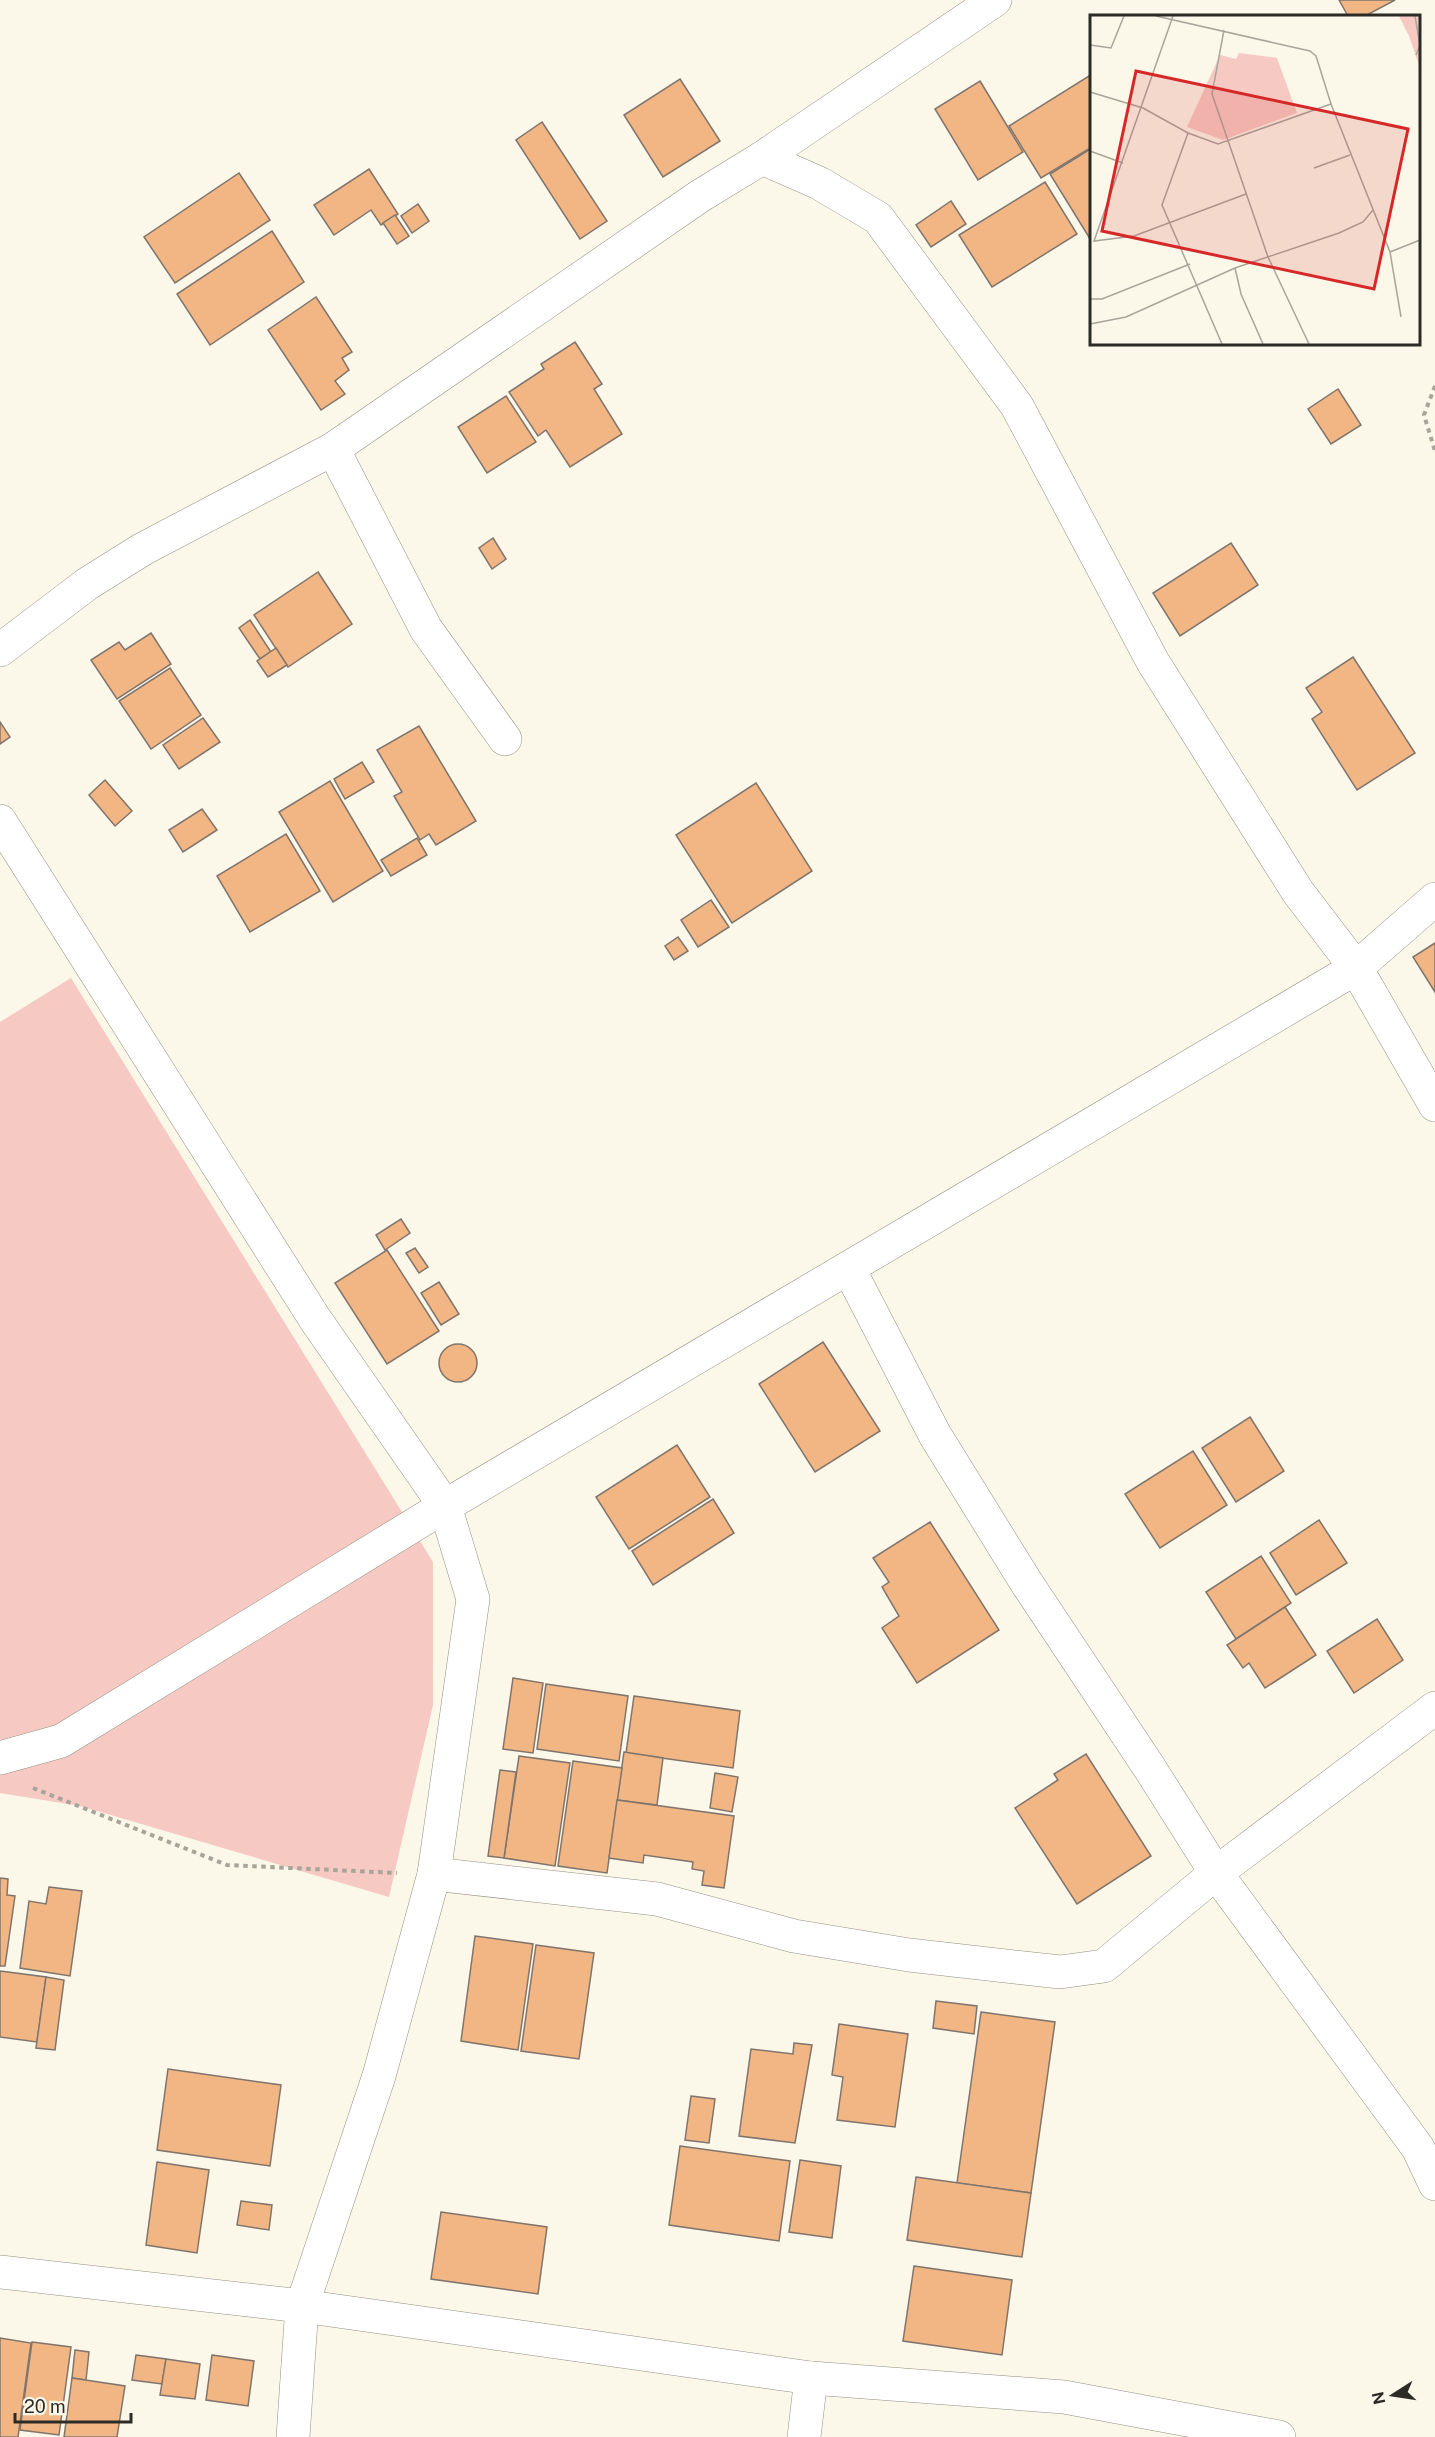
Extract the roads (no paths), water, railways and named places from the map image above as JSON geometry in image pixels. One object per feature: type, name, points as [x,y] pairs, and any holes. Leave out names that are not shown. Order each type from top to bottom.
[{"type":"street","points":[[0,650],[87,584],[143,549],[333,449],[700,196],[762,158],[995,0]]},
{"type":"street","points":[[762,158],[819,183],[878,218],[1017,406],[1153,662],[1298,892],[1356,968],[1435,1106]]},
{"type":"street","points":[[333,449],[426,629],[505,739]]},
{"type":"street","points":[[0,821],[315,1319],[445,1506],[473,1599],[434,1874],[379,2076],[302,2306],[293,2437]]},
{"type":"street","points":[[0,1758],[61,1741],[445,1506],[1356,968],[1435,899]]},
{"type":"street","points":[[849,1269],[934,1435],[1026,1582],[1149,1767],[1216,1873],[1418,2148],[1435,2184]]},
{"type":"street","points":[[434,1874],[657,1899],[794,1936],[909,1955],[1060,1972],[1104,1966],[1216,1873],[1435,1708]]},
{"type":"street","points":[[0,2272],[302,2306],[812,2378],[1064,2397],[1279,2437]]},
{"type":"street","points":[[804,2437],[812,2378]]}]
